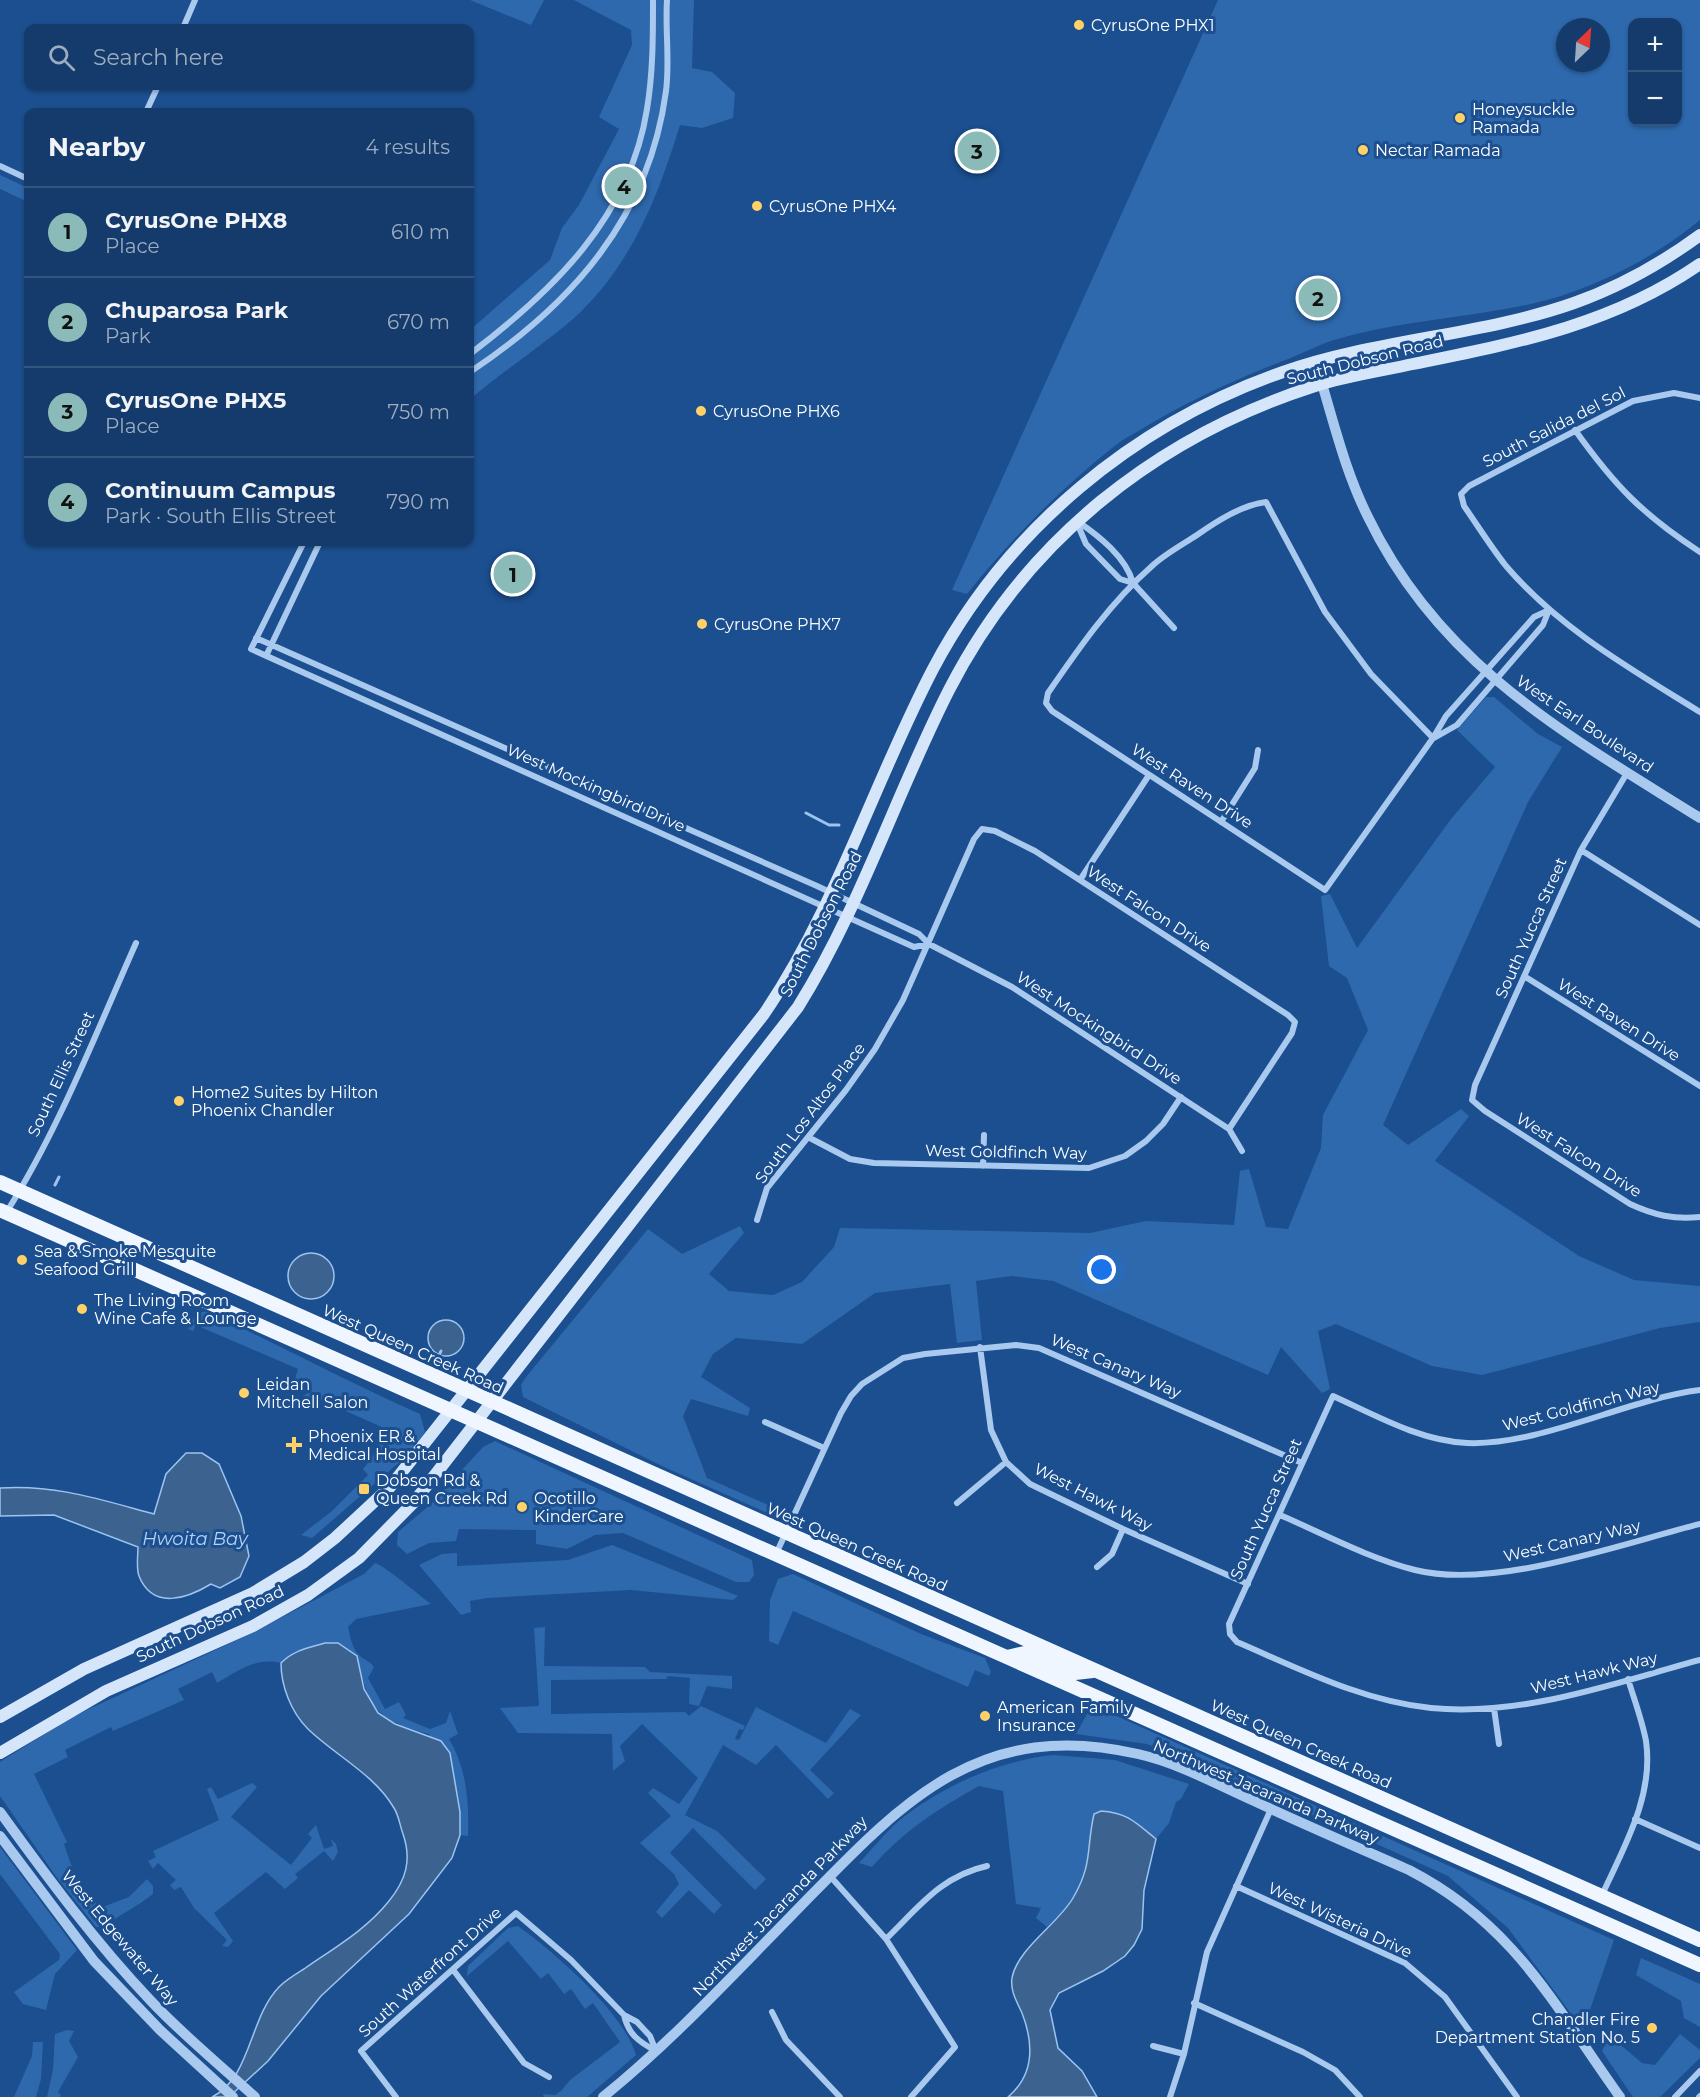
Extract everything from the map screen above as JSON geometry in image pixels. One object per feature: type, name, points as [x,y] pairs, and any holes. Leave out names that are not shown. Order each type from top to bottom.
[{"type":"main road","name":"South Dobson Road","points":[[0,1717],[84,1669],[243,1598],[304,1562],[335,1538],[390,1487],[764,1014],[793,969],[825,905],[933,670],[964,619],[1016,549],[1066,499],[1164,426],[1259,380],[1315,361],[1574,303],[1636,275],[1700,234]]},
{"type":"main road","name":"South Dobson Road","points":[[0,1753],[70,1710],[141,1674],[253,1626],[324,1584],[386,1533],[493,1402],[784,1028],[810,989],[852,903],[934,721],[975,644],[1034,565],[1076,520],[1133,476],[1192,440],[1257,406],[1322,384],[1508,344],[1589,322],[1657,291],[1700,264]]},
{"type":"main road","name":"West Queen Creek Road","points":[[0,1182],[1700,1940]]},
{"type":"main road","points":[[3,1212],[1700,1965]]},
{"type":"main road","points":[[1007,1657],[1029,1652],[1075,1673],[1096,1671]]},
{"type":"street","points":[[185,24],[195,0]]},
{"type":"street","points":[[474,351],[538,298],[574,262],[599,231],[615,202],[630,168],[647,112],[652,64],[653,0]]},
{"type":"street","points":[[474,369],[511,344],[551,311],[589,269],[629,207],[660,121],[666,90],[668,0]]},
{"type":"street","points":[[148,108],[156,90]]},
{"type":"street","points":[[0,166],[24,177]]},
{"type":"street","name":"West Earl Boulevard","points":[[1315,361],[1349,474],[1368,518],[1401,575],[1436,622],[1485,673],[1546,720],[1700,818]]},
{"type":"street","name":"South Salida del Sol","points":[[1549,610],[1506,565],[1464,506],[1461,494],[1468,486],[1632,401],[1674,393],[1700,398]]},
{"type":"street","points":[[1575,430],[1608,477],[1634,504],[1700,552]]},
{"type":"street","points":[[1133,583],[1154,564],[1209,526],[1252,503],[1266,501],[1326,612],[1371,674],[1433,738]]},
{"type":"street","points":[[1076,520],[1086,543],[1120,579],[1133,583]]},
{"type":"street","points":[[1076,520],[1097,534],[1129,570],[1133,583],[1174,628]]},
{"type":"street","points":[[256,638],[302,546]]},
{"type":"street","points":[[266,656],[318,546]]},
{"type":"street","name":"West Raven Drive","points":[[1133,583],[1085,639],[1048,693],[1046,703],[1052,711],[1324,890],[1433,738]]},
{"type":"street","points":[[1433,738],[1446,716],[1534,617],[1549,610]]},
{"type":"street","points":[[1433,738],[1457,725],[1543,625],[1549,610]]},
{"type":"street","points":[[1549,610],[1600,650],[1700,712]]},
{"type":"street","name":"West Mockingbird Drive","points":[[929,944],[914,946],[251,649],[256,638],[831,892],[919,934],[929,944],[1012,987],[1229,1129],[1242,1151]]},
{"type":"street","points":[[1221,822],[1255,768],[1258,750]]},
{"type":"street","points":[[515,766],[520,754]]},
{"type":"street","name":"South Yucca Street","points":[[1472,1100],[1475,1085],[1581,850],[1627,773]]},
{"type":"street","points":[[1080,880],[1149,775]]},
{"type":"street","name":"West Falcon Drive","points":[[982,829],[995,831],[1035,851],[1288,1015],[1294,1022],[1292,1033],[1229,1129]]},
{"type":"street","name":"South Los Altos Place","points":[[757,1220],[767,1188],[875,1049],[903,1000],[974,839],[982,829]]},
{"type":"street","points":[[1581,850],[1700,925]]},
{"type":"street","name":"South Ellis Street","points":[[3,1212],[20,1191],[68,1095],[136,943]]},
{"type":"street","name":"West Raven Drive","points":[[1524,976],[1700,1086]]},
{"type":"street","name":"West Goldfinch Way","points":[[808,1137],[850,1159],[874,1163],[1075,1168],[1109,1162],[1125,1156],[1146,1141],[1163,1124],[1181,1097]]},
{"type":"street","name":"West Falcon Drive","points":[[1472,1100],[1485,1112],[1630,1204],[1653,1214],[1679,1219],[1700,1217]]},
{"type":"street","points":[[983,1166],[984,1135]]},
{"type":"street","name":"West Canary Way","points":[[776,1554],[850,1395],[881,1370],[903,1358],[980,1347],[1016,1345],[1039,1348],[1302,1463]]},
{"type":"street","name":"West Hawk Way","points":[[980,1347],[991,1430],[1006,1462],[1030,1484],[1123,1529],[1248,1584]]},
{"type":"street","name":"West Goldfinch Way","points":[[1333,1396],[1418,1434],[1467,1443],[1512,1439],[1700,1390]]},
{"type":"street","name":"South Yucca Street","points":[[1230,1634],[1229,1624],[1333,1396]]},
{"type":"street","points":[[765,1422],[824,1448]]},
{"type":"street","points":[[957,1503],[1006,1462]]},
{"type":"street","name":"West Canary Way","points":[[1280,1515],[1381,1560],[1417,1571],[1473,1576],[1528,1568],[1700,1524]]},
{"type":"street","points":[[1097,1567],[1112,1554],[1123,1529]]},
{"type":"street","name":"West Hawk Way","points":[[1230,1634],[1237,1642],[1333,1684],[1376,1697],[1432,1708],[1494,1708],[1553,1699],[1700,1660]]},
{"type":"street","points":[[1602,1896],[1645,1791],[1646,1740],[1628,1679]]},
{"type":"street","points":[[1494,1708],[1498,1744]]},
{"type":"street","name":"Northwest Jacaranda Parkway","points":[[603,2097],[656,2051],[890,1816],[934,1784],[977,1763],[1032,1749],[1089,1747],[1140,1754],[1191,1772],[1409,1870],[1444,1889],[1473,1909],[1523,1960],[1620,2097]]},
{"type":"street","points":[[1170,2097],[1184,2054],[1207,1952],[1271,1809]]},
{"type":"street","name":"West Edgewater Way","points":[[0,1812],[71,1908],[121,1968],[167,2017],[251,2094]]},
{"type":"street","points":[[1635,1819],[1700,1848]]},
{"type":"street","name":"West Edgewater Way","points":[[0,1836],[50,1905],[101,1968],[160,2030],[233,2097]]},
{"type":"street","points":[[885,1939],[945,1881],[966,1870],[987,1866]]},
{"type":"street","points":[[830,1876],[885,1939],[955,2047],[911,2097]]},
{"type":"street","name":"West Wisteria Drive","points":[[1236,1886],[1405,1964],[1445,1996],[1516,2097]]},
{"type":"street","name":"South Waterfront Drive","points":[[396,2097],[361,2051],[454,1971],[516,1913],[571,1960],[624,2015]]},
{"type":"street","points":[[454,1971],[524,2063],[549,2077]]},
{"type":"street","points":[[1194,2003],[1303,2052],[1335,2070],[1360,2097]]},
{"type":"street","points":[[772,2012],[786,2040],[840,2097]]},
{"type":"street","points":[[624,2015],[626,2028],[640,2043],[656,2051]]},
{"type":"street","points":[[624,2015],[637,2022],[650,2036],[656,2051]]},
{"type":"street","points":[[1153,2046],[1184,2054]]},
{"type":"street","points":[[1676,2097],[1700,2071]]},
{"type":"shaded area","points":[[470,0],[544,0],[531,25]]},
{"type":"shaded area","points":[[574,0],[694,0],[692,68],[712,72],[735,93],[733,118],[702,128],[680,125],[662,179],[640,230],[611,278],[572,320],[474,396],[474,326],[550,260],[562,228],[579,205],[619,129],[599,117],[632,45],[631,30]]},
{"type":"shaded area","points":[[1218,0],[1700,0],[1700,220],[1662,248],[1620,272],[1576,291],[1531,304],[1383,328],[1334,340],[1202,396],[1117,444],[1076,478],[1001,554],[967,594],[952,590]]},
{"type":"shaded area","points":[[0,175],[24,186],[24,200],[0,189]]},
{"type":"shaded area","points":[[1486,697],[1494,697],[1538,734],[1562,747],[1528,802],[1383,1125],[1408,1145],[1461,1109],[1469,1116],[1435,1161],[1579,1256],[1634,1280],[1700,1286],[1700,1322],[1660,1328],[1482,1375],[1432,1366],[1336,1324],[1318,1331],[1330,1389],[1322,1393],[1281,1347],[1268,1375],[1053,1281],[1011,1276],[976,1281],[982,1340],[957,1343],[950,1284],[875,1293],[802,1344],[736,1338],[713,1354],[701,1377],[750,1408],[748,1416],[691,1399],[683,1416],[707,1478],[784,1512],[774,1516],[664,1467],[523,1397],[521,1385],[526,1377],[648,1229],[682,1254],[740,1226],[744,1233],[709,1274],[729,1291],[773,1295],[802,1282],[834,1247],[840,1228],[1090,1233],[1146,1221],[1234,1225],[1240,1171],[1249,1169],[1266,1227],[1288,1229],[1321,1148],[1323,1115],[1368,1030],[1347,978],[1329,966],[1321,896],[1330,894],[1357,948],[1451,819],[1495,767],[1457,730]]},
{"type":"shaded area","points":[[197,1312],[208,1312],[420,1414],[425,1432],[410,1453],[312,1538],[301,1535],[332,1511],[368,1475],[363,1469],[372,1458],[384,1428],[314,1397],[310,1404],[303,1396],[310,1392],[301,1378],[294,1382],[298,1369],[196,1325],[193,1331],[188,1329]]},
{"type":"shaded area","points":[[495,1441],[752,1560],[754,1575],[749,1582],[736,1582],[623,1533],[595,1535],[567,1549],[536,1544],[536,1530],[459,1529],[456,1541],[429,1543],[407,1554],[397,1545],[398,1532],[431,1504],[483,1447]]},
{"type":"shaded area","points":[[612,1545],[738,1596],[733,1600],[631,1590],[487,1598],[470,1601],[471,1612],[461,1615],[419,1565],[442,1554],[457,1553],[457,1566],[568,1560]]},
{"type":"shaded area","points":[[375,1563],[431,1604],[356,1619],[348,1627],[352,1642],[359,1655],[374,1667],[368,1678],[385,1709],[399,1702],[406,1715],[403,1718],[430,1729],[446,1723],[450,1711],[458,1734],[449,1739],[460,1762],[466,1786],[468,1836],[460,1835],[460,1812],[429,1734],[397,1723],[378,1710],[366,1689],[357,1656],[325,1643],[294,1652],[281,1663],[263,1662],[248,1666],[217,1683],[212,1672],[178,1689],[184,1700],[113,1731],[111,1727],[65,1750],[68,1757],[34,1774],[67,1842],[64,1844],[75,1876],[100,1908],[129,1897],[147,1879],[153,1886],[153,1894],[147,1899],[104,1927],[96,1927],[55,1875],[0,1796],[0,1762],[72,1717],[252,1633],[364,1574]]},
{"type":"shaded area","points":[[793,1574],[921,1634],[985,1658],[991,1672],[989,1676],[975,1670],[968,1687],[793,1611],[778,1645],[769,1641],[770,1600],[778,1579]]},
{"type":"shaded area","points":[[545,1627],[544,1666],[645,1667],[650,1672],[732,1676],[732,1689],[707,1686],[699,1706],[689,1704],[690,1678],[668,1676],[666,1679],[551,1680],[551,1714],[685,1712],[689,1716],[701,1706],[745,1726],[743,1730],[739,1729],[735,1739],[739,1740],[756,1707],[826,1743],[850,1709],[861,1715],[810,1770],[834,1793],[828,1799],[776,1745],[756,1765],[723,1745],[685,1815],[717,1831],[766,1879],[755,1890],[693,1828],[670,1853],[722,1905],[714,1914],[689,1890],[662,1918],[656,1912],[679,1884],[674,1874],[640,1843],[671,1816],[648,1793],[653,1788],[679,1804],[698,1778],[642,1724],[620,1746],[625,1761],[613,1771],[612,1734],[518,1733],[500,1708],[539,1706],[534,1628]]},
{"type":"shaded area","points":[[1092,1705],[1614,1940],[1583,2030],[1508,1928],[1448,1876],[1212,1770],[1147,1744],[1076,1734]]},
{"type":"shaded area","points":[[1054,1755],[1115,1760],[1189,1784],[1181,1799],[1176,1802],[1169,1823],[1156,1839],[1125,1816],[1101,1811],[1094,1826],[1089,1862],[1081,1883],[1070,1902],[1047,1927],[1036,1918],[1041,1908],[1016,1904],[1003,1791],[979,1786],[922,1822],[896,1842],[872,1867],[859,1863],[899,1821],[921,1804],[957,1784],[975,1775],[1014,1762]]},
{"type":"shaded area","points":[[252,1783],[257,1787],[231,1817],[291,1865],[312,1838],[308,1834],[316,1825],[324,1849],[333,1846],[331,1839],[336,1844],[338,1852],[333,1861],[324,1851],[295,1874],[298,1878],[285,1889],[266,1872],[214,1913],[233,1941],[228,1947],[222,1946],[227,1940],[194,1908],[181,1887],[174,1890],[170,1885],[176,1880],[158,1863],[153,1869],[148,1861],[156,1857],[153,1851],[219,1820],[207,1789],[211,1787],[218,1799]]},
{"type":"shaded area","points":[[0,1847],[77,1950],[55,1974],[46,2010],[23,2004],[14,1992],[59,1960],[60,1954],[0,1874]]},
{"type":"shaded area","points":[[518,1926],[586,1984],[618,2021],[636,2055],[587,2097],[544,2097],[543,2094],[555,2095],[570,2080],[620,2042],[593,2003],[585,2009],[571,1989],[564,1994],[548,1973],[541,1979],[508,1941],[467,1976],[468,1966],[508,1928]]},
{"type":"shaded area","points":[[1641,1958],[1700,1984],[1700,2027],[1684,2018],[1681,2001],[1636,1975]]},
{"type":"shaded area","points":[[67,2030],[74,2031],[69,2041],[78,2057],[58,2092],[60,2097],[47,2097],[53,2070],[55,2034]]},
{"type":"shaded area","points":[[1680,2034],[1700,2050],[1700,2058],[1660,2097],[1633,2097],[1602,2051],[1610,2036],[1642,2063],[1655,2065]]},
{"type":"shaded area","points":[[33,2042],[43,2042],[41,2079],[36,2097],[14,2097],[32,2056]]},
{"type":"water","points":[[311,1253],[327,1260],[334,1276],[327,1292],[311,1299],[295,1292],[288,1276],[295,1260]]},
{"type":"water","points":[[446,1320],[459,1325],[464,1338],[459,1351],[446,1356],[433,1351],[428,1338],[433,1325]]},
{"type":"water","name":"Hwoita Bay","points":[[186,1453],[202,1453],[219,1464],[241,1516],[249,1556],[240,1577],[220,1588],[211,1584],[182,1597],[162,1598],[145,1587],[139,1576],[138,1547],[54,1515],[0,1516],[0,1488],[20,1487],[78,1494],[154,1514],[166,1474]]},
{"type":"water","points":[[325,1643],[338,1643],[357,1656],[364,1689],[378,1713],[395,1724],[441,1741],[450,1753],[460,1812],[460,1835],[452,1858],[409,1914],[321,1996],[268,2061],[229,2097],[212,2097],[225,2088],[235,2076],[261,2015],[279,1987],[370,1921],[395,1893],[406,1869],[406,1843],[394,1808],[386,1796],[365,1775],[308,1729],[288,1698],[281,1663],[296,1652]]},
{"type":"water","points":[[1101,1811],[1125,1816],[1156,1839],[1144,1890],[1142,1929],[1134,1945],[1125,1956],[1103,1971],[1059,1993],[1050,2010],[1058,2048],[1082,2071],[1097,2097],[1008,2097],[1023,2079],[1030,2058],[1029,2036],[1012,1987],[1015,1967],[1073,1898],[1084,1875],[1094,1814]]},
{"type":"waterway","points":[[806,813],[829,825],[839,825]]},
{"type":"waterway","points":[[55,1185],[59,1177]]},
{"type":"waterway","points":[[437,1360],[441,1351]]},
{"type":"place","name":"CyrusOne PHX1","points":[[1079,25]]},
{"type":"place","name":"Honeysuckle Ramada","points":[[1460,118]]},
{"type":"place","name":"Nectar Ramada","points":[[1363,150]]},
{"type":"place","name":"CyrusOne PHX5","points":[[977,151]]},
{"type":"place","name":"Continuum Campus","points":[[624,186]]},
{"type":"place","name":"CyrusOne PHX4","points":[[757,206]]},
{"type":"place","name":"Chuparosa Park","points":[[1318,298]]},
{"type":"place","name":"CyrusOne PHX6","points":[[701,411]]},
{"type":"place","name":"CyrusOne PHX8","points":[[513,574]]},
{"type":"place","name":"CyrusOne PHX7","points":[[702,624]]},
{"type":"place","name":"Home2 Suites by Hilton Phoenix Chandler","points":[[179,1101]]},
{"type":"place","name":"Sea & Smoke Mesquite Seafood Grill","points":[[22,1260]]},
{"type":"place","name":"The Living Room Wine Cafe & Lounge","points":[[82,1309]]},
{"type":"place","name":"Leidan Mitchell Salon","points":[[244,1393]]},
{"type":"place","name":"Phoenix ER & Medical Hospital","points":[[294,1445]]},
{"type":"place","name":"Dobson Rd & Queen Creek Rd","points":[[364,1489]]},
{"type":"place","name":"Ocotillo KinderCare","points":[[522,1507]]},
{"type":"place","name":"American Family Insurance","points":[[985,1716]]},
{"type":"place","name":"Chandler Fire Department Station No. 5","points":[[1652,2028]]}]
